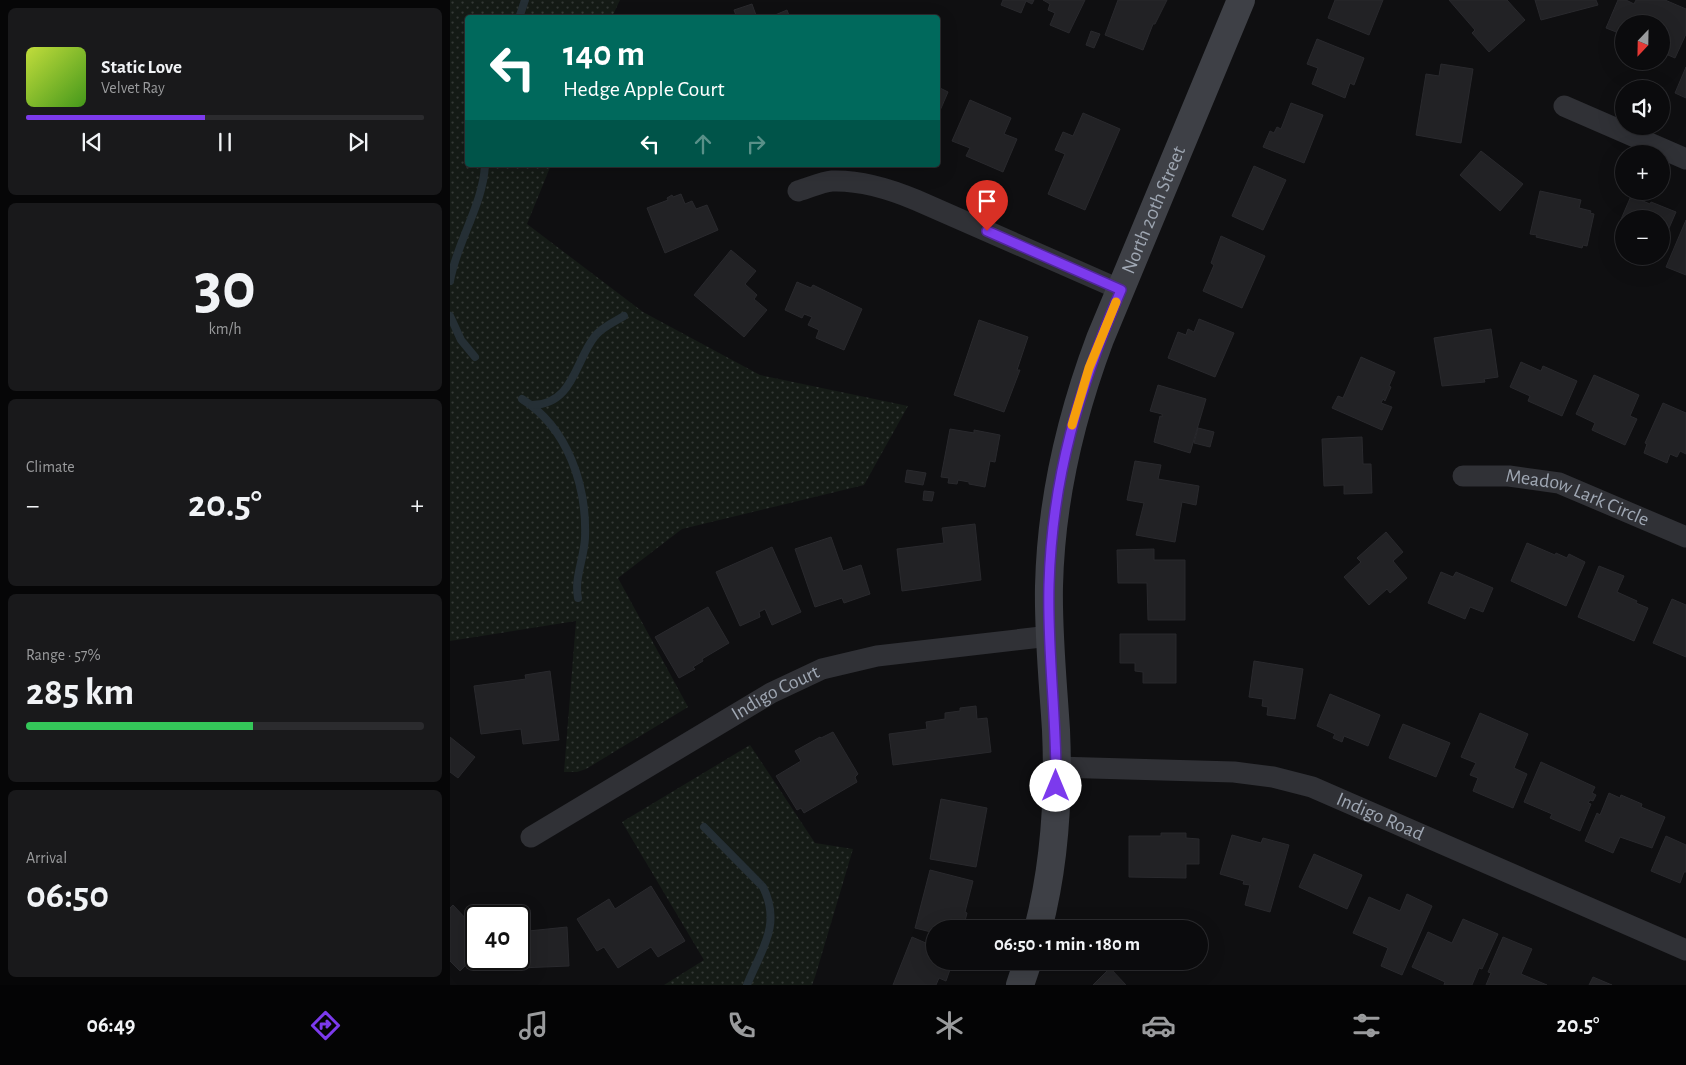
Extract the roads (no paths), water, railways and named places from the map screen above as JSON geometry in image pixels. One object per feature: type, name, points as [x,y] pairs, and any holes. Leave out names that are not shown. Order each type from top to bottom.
[{"type":"street","name":"North 20th Street","points":[[1040,920],[1052,860],[1056,804],[1050,636],[1051,550],[1064,460],[1084,382],[1100,339],[1241,0]]},
{"type":"street","points":[[1564,106],[1686,159]]},
{"type":"street","points":[[798,191],[830,181],[858,183],[887,189],[1121,290]]},
{"type":"street","name":"Meadow Lark Circle","points":[[1463,476],[1509,476],[1559,483],[1686,537]]},
{"type":"street","name":"Indigo Court","points":[[531,837],[771,693],[822,669],[877,656],[1050,636]]},
{"type":"street","name":"Indigo Road","points":[[1056,767],[1234,772],[1273,777],[1312,787],[1686,950]]},
{"type":"street","points":[[1020,985],[1025,970]]},
{"type":"waterway","points":[[520,15],[525,0]]},
{"type":"waterway","points":[[450,281],[453,266],[480,194],[485,167]]},
{"type":"waterway","points":[[450,316],[461,340],[475,357]]},
{"type":"waterway","points":[[532,405],[546,403],[556,398],[565,390],[595,336],[605,327],[624,316]]},
{"type":"waterway","points":[[522,399],[538,411],[552,426],[572,460],[578,479],[585,518],[585,538],[577,583],[578,598]]},
{"type":"waterway","points":[[704,827],[763,887],[768,901],[770,925],[763,949],[747,985]]}]
